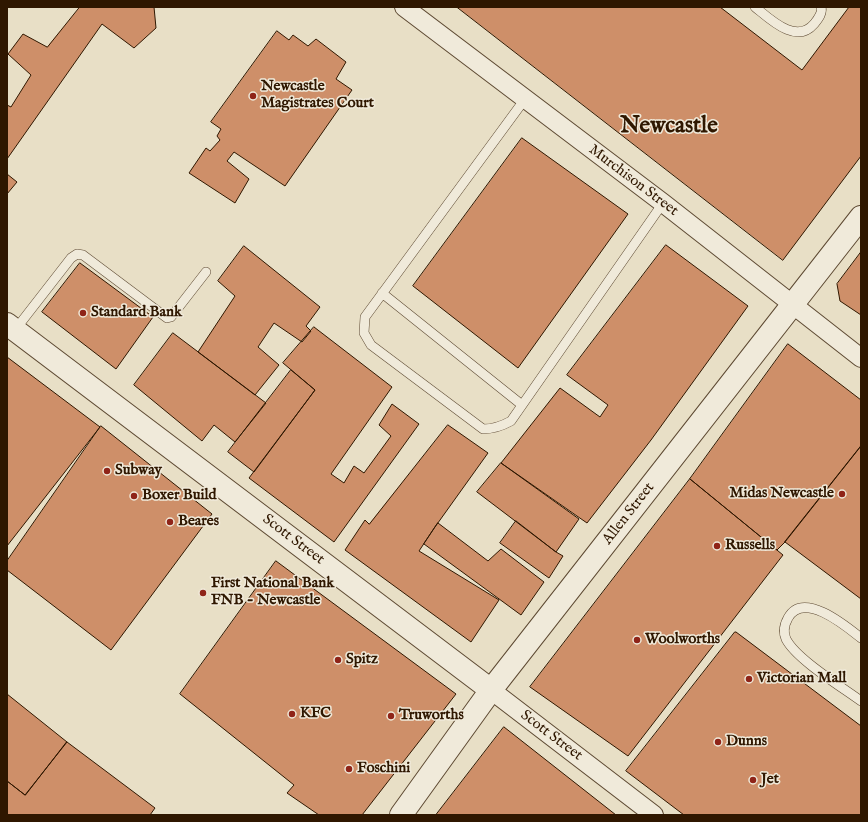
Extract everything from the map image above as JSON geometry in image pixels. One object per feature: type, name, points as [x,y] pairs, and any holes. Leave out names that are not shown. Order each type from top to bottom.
[{"type":"street","name":"Murchison Street","points":[[404,7],[663,203],[861,358]]},
{"type":"street","name":"Allen Street","points":[[401,815],[491,690],[861,217]]},
{"type":"street","name":"Scott Street","points":[[11,327],[654,815]]},
{"type":"lane","points":[[755,7],[782,27],[794,32],[803,31],[811,27],[818,19],[822,10],[821,7]]},
{"type":"lane","points":[[525,99],[365,317],[364,333],[371,345],[483,429],[492,429],[505,425],[511,421],[663,203]]},
{"type":"lane","points":[[11,327],[71,258],[77,254],[83,254],[167,318],[171,317],[206,272]]},
{"type":"lane","points":[[382,293],[522,405]]},
{"type":"lane","points":[[861,638],[835,618],[818,610],[805,608],[794,611],[788,617],[784,627],[786,638],[797,654],[861,701]]},
{"type":"building","points":[[80,7],[154,7],[156,28],[134,48],[102,24],[7,159],[7,105],[11,107],[31,75],[8,54],[23,34],[47,47]]},
{"type":"building","points":[[457,7],[720,7],[802,70],[849,7],[861,7],[861,156],[783,260]]},
{"type":"building","points":[[277,31],[289,40],[293,35],[308,46],[316,39],[346,62],[336,79],[352,90],[285,186],[234,152],[227,161],[249,179],[235,203],[189,173],[206,148],[210,151],[220,140],[217,136],[221,129],[211,122]]},
{"type":"building","points":[[522,138],[628,214],[518,368],[413,286]]},
{"type":"building","points":[[7,174],[17,182],[7,194]]},
{"type":"building","points":[[666,245],[748,306],[651,440],[587,523],[501,463],[560,388],[600,417],[608,405],[567,375]]},
{"type":"building","points":[[244,246],[320,307],[306,326],[311,331],[302,342],[274,323],[258,347],[279,365],[255,395],[198,352],[235,296],[218,281]]},
{"type":"building","points":[[861,252],[861,315],[840,301],[837,284]]},
{"type":"building","points":[[80,263],[153,317],[116,369],[42,312]]},
{"type":"building","points":[[314,327],[392,387],[331,474],[344,483],[354,466],[364,473],[391,436],[379,425],[392,404],[419,424],[334,542],[249,478],[315,390],[283,363]]},
{"type":"building","points":[[173,333],[266,403],[235,442],[214,425],[202,441],[134,385]]},
{"type":"building","points":[[788,344],[861,400],[861,446],[777,550],[690,479]]},
{"type":"building","points":[[7,357],[100,427],[7,546]]},
{"type":"building","points":[[291,370],[315,390],[254,472],[228,452]]},
{"type":"building","points":[[448,425],[488,453],[419,551],[499,600],[471,642],[345,550],[365,520],[369,524]]},
{"type":"building","points":[[101,426],[212,514],[111,650],[7,570],[7,561]]},
{"type":"building","name":"Midas Newcastle","points":[[861,446],[861,599],[785,542]]},
{"type":"building","points":[[501,463],[579,519],[556,552],[477,492]]},
{"type":"building","points":[[690,479],[783,555],[628,756],[530,687]]},
{"type":"building","points":[[516,521],[563,556],[549,578],[500,543]]},
{"type":"building","points":[[438,523],[488,561],[501,549],[544,582],[521,615],[424,544]]},
{"type":"building","points":[[276,561],[456,694],[362,815],[319,815],[287,793],[294,785],[180,694]]},
{"type":"building","name":"Victorian Mall","points":[[735,632],[861,726],[861,815],[684,815],[626,771]]},
{"type":"building","points":[[7,694],[67,742],[25,795],[7,781]]},
{"type":"building","points":[[504,727],[616,815],[436,815]]},
{"type":"building","points":[[67,742],[155,808],[150,815],[7,815],[7,781],[25,795]]},
{"type":"place","name":"Newcastle Magistrates Court","points":[[253,96]]},
{"type":"place","name":"Standard Bank","points":[[83,313]]},
{"type":"place","name":"Subway","points":[[107,471]]},
{"type":"place","name":"Midas Newcastle","points":[[842,494]]},
{"type":"place","name":"Boxer Build","points":[[134,496]]},
{"type":"place","name":"Beares","points":[[170,522]]},
{"type":"place","name":"Russells","points":[[717,546]]},
{"type":"place","name":"First National Bank FNB - Newcastle","points":[[203,593]]},
{"type":"place","name":"Woolworths","points":[[637,640]]},
{"type":"place","name":"Spitz","points":[[338,660]]},
{"type":"place","name":"Victorian Mall","points":[[749,679]]},
{"type":"place","name":"KFC","points":[[292,714]]},
{"type":"place","name":"Truworths","points":[[391,716]]},
{"type":"place","name":"Dunns","points":[[718,742]]},
{"type":"place","name":"Foschini","points":[[349,769]]},
{"type":"place","name":"Jet","points":[[753,780]]},
{"type":"district","name":"Newcastle","points":[[669,127]]}]
